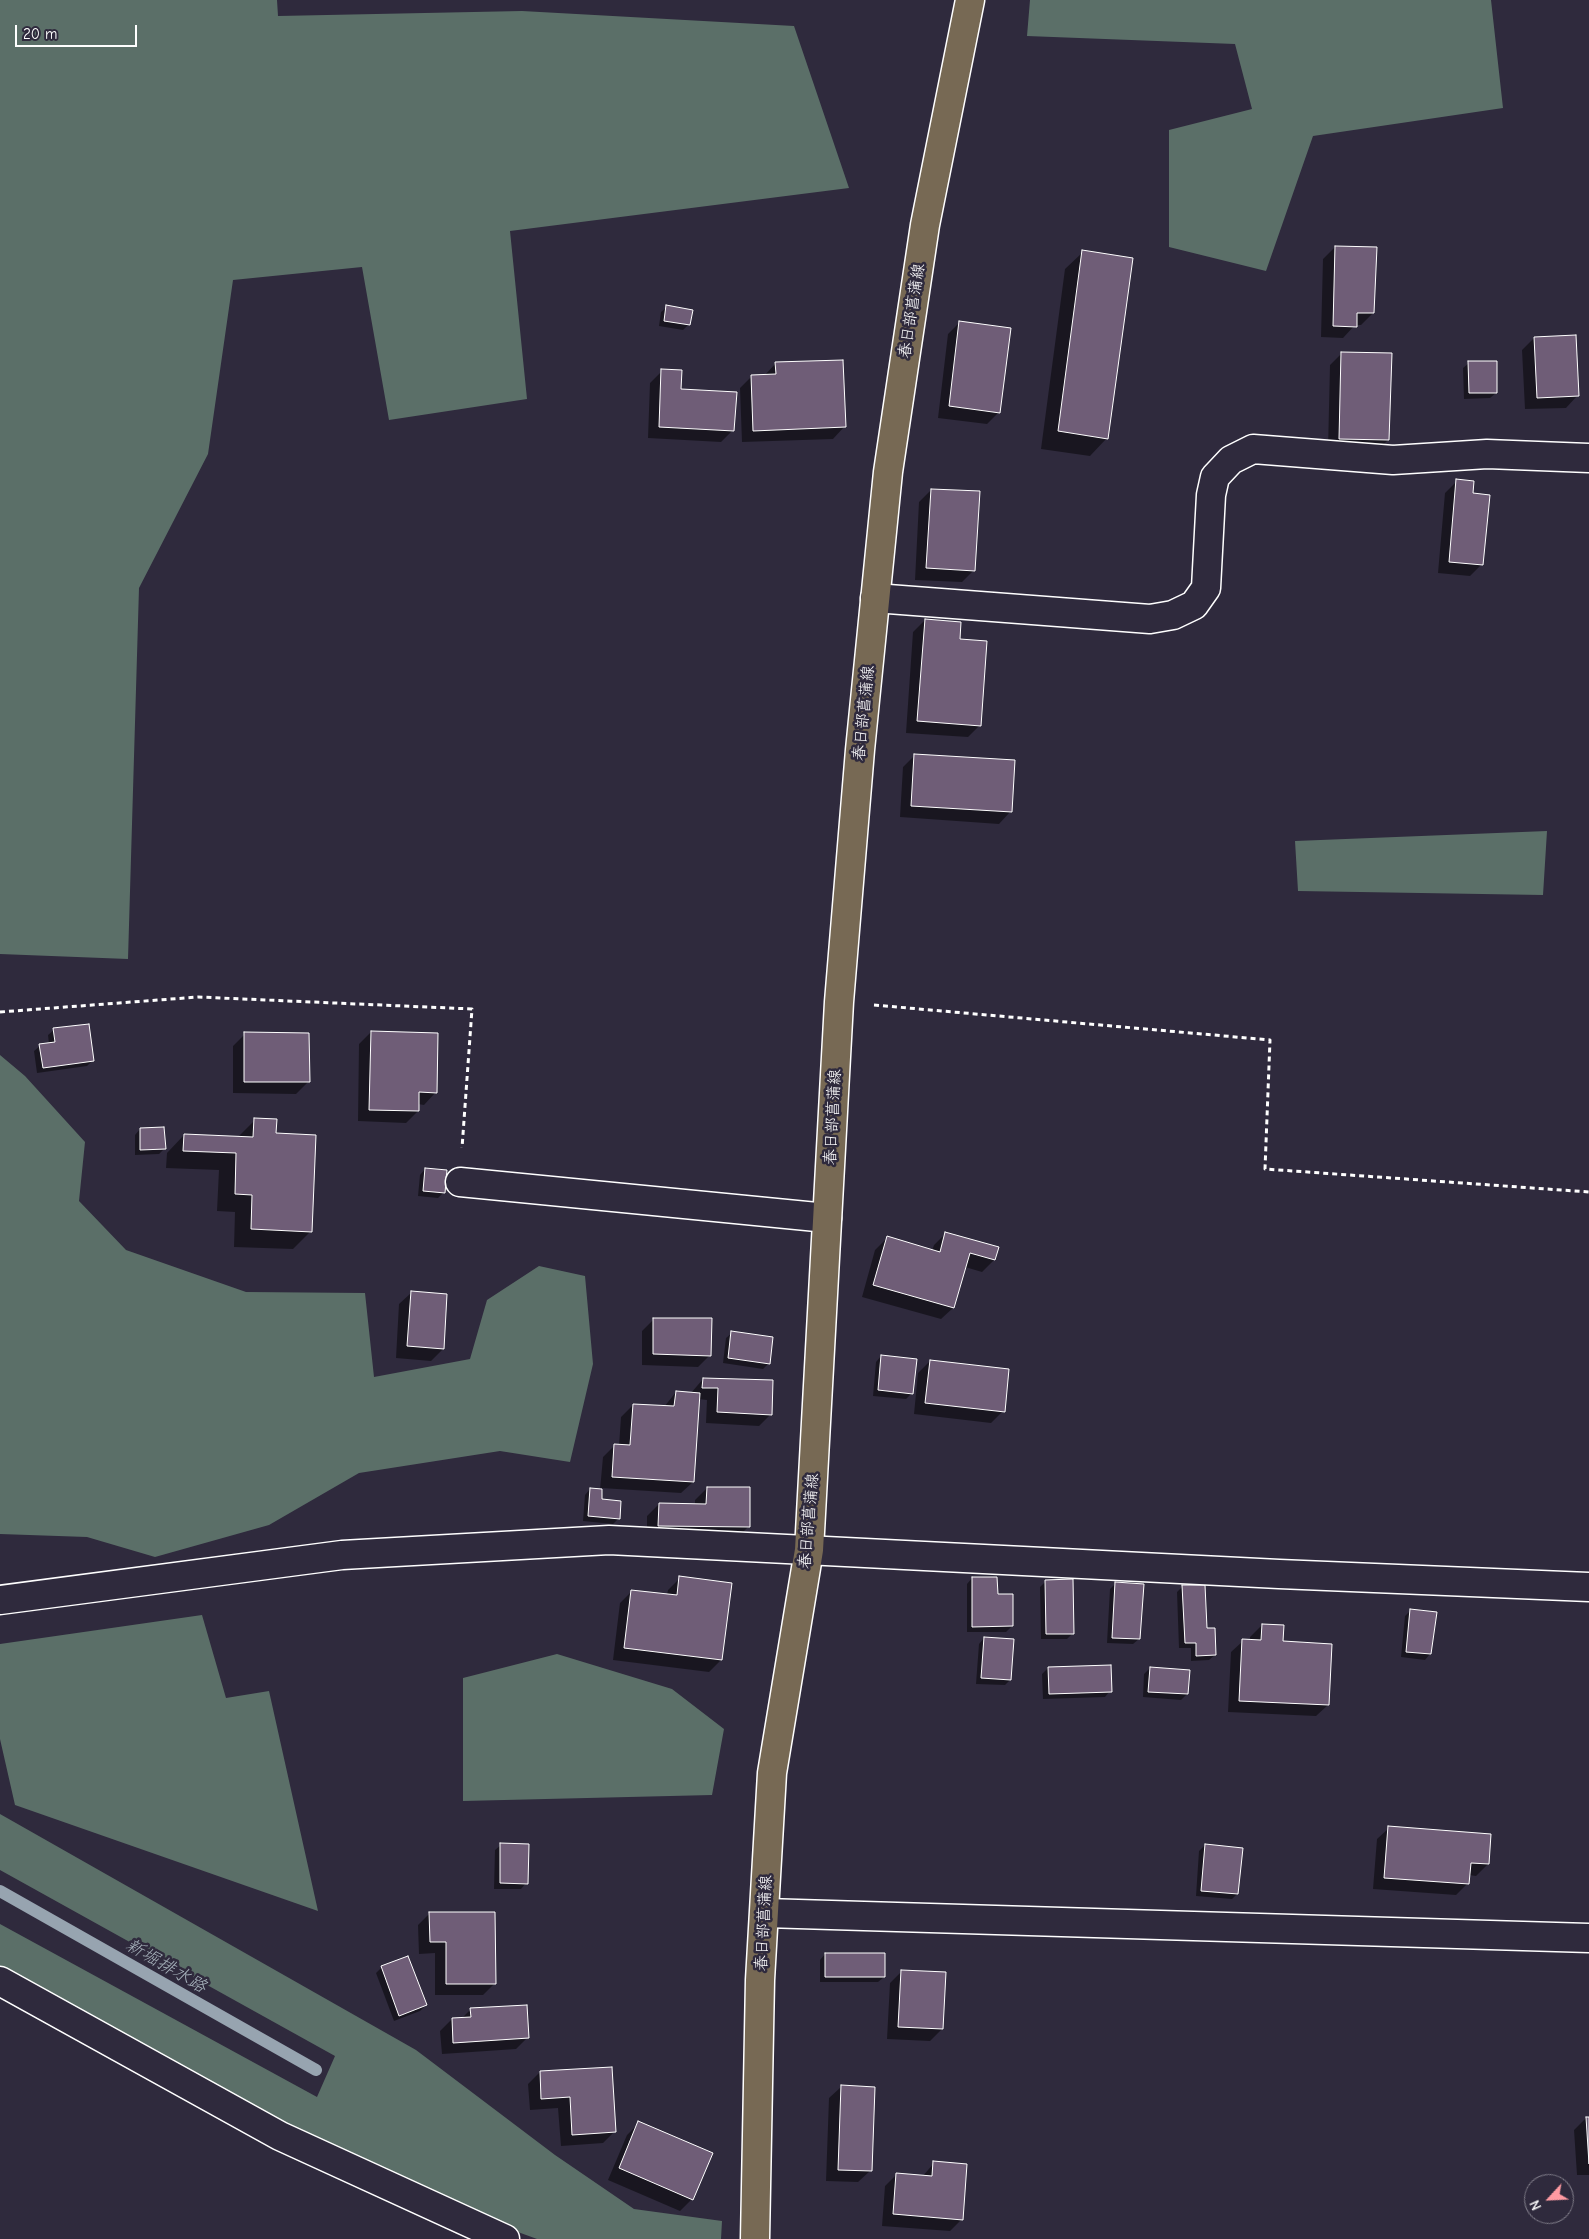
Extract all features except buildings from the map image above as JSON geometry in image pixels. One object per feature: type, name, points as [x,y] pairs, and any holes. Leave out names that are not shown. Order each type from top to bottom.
[{"type":"main road","name":"春日部菖蒲線","points":[[755,2239],[760,1980],[772,1773],[809,1550],[839,1002],[875,598],[888,472],[925,225],[970,0]]},
{"type":"street","points":[[875,598],[1150,619],[1173,615],[1194,605],[1206,588],[1211,496],[1214,477],[1231,460],[1254,449],[1393,460],[1487,454],[1589,458]]},
{"type":"street","points":[[460,1182],[827,1218]]},
{"type":"street","points":[[0,1600],[342,1555],[609,1540],[1289,1575],[1589,1587]]},
{"type":"street","points":[[765,1913],[1589,1938]]},
{"type":"street","points":[[0,1981],[280,2136],[505,2239]]},
{"type":"path","points":[[0,1012],[198,997],[472,1009],[460,1182]]},
{"type":"path","points":[[839,1002],[1270,1040],[1265,1169],[1589,1192]]},
{"type":"green space","points":[[0,0],[277,0],[278,16],[522,11],[794,26],[849,188],[510,231],[527,399],[389,420],[362,267],[233,280],[208,454],[139,588],[128,959],[0,954]]},
{"type":"green space","points":[[1030,0],[1491,0],[1503,108],[1313,136],[1266,271],[1169,247],[1169,130],[1252,109],[1235,44],[1027,36]]},
{"type":"green space","points":[[1547,831],[1543,895],[1298,891],[1295,841]]},
{"type":"green space","points":[[0,1055],[25,1076],[85,1142],[79,1201],[126,1250],[246,1292],[365,1293],[374,1377],[470,1359],[487,1300],[539,1266],[585,1276],[593,1364],[570,1462],[500,1451],[359,1473],[269,1525],[155,1557],[87,1537],[0,1534]]},
{"type":"green space","points":[[202,1615],[226,1698],[269,1691],[318,1911],[15,1805],[0,1739],[0,1644]]},
{"type":"green space","points":[[557,1654],[672,1689],[724,1729],[712,1795],[463,1801],[463,1678]]},
{"type":"green space","points":[[0,1814],[416,2050],[555,2155],[634,2209],[722,2221],[721,2239],[537,2239],[507,2228],[302,2131],[73,2010],[0,1968],[0,1924],[317,2097],[335,2056],[0,1870]]},
{"type":"waterway","name":"新堀排水路","points":[[0,1891],[316,2070]]}]
